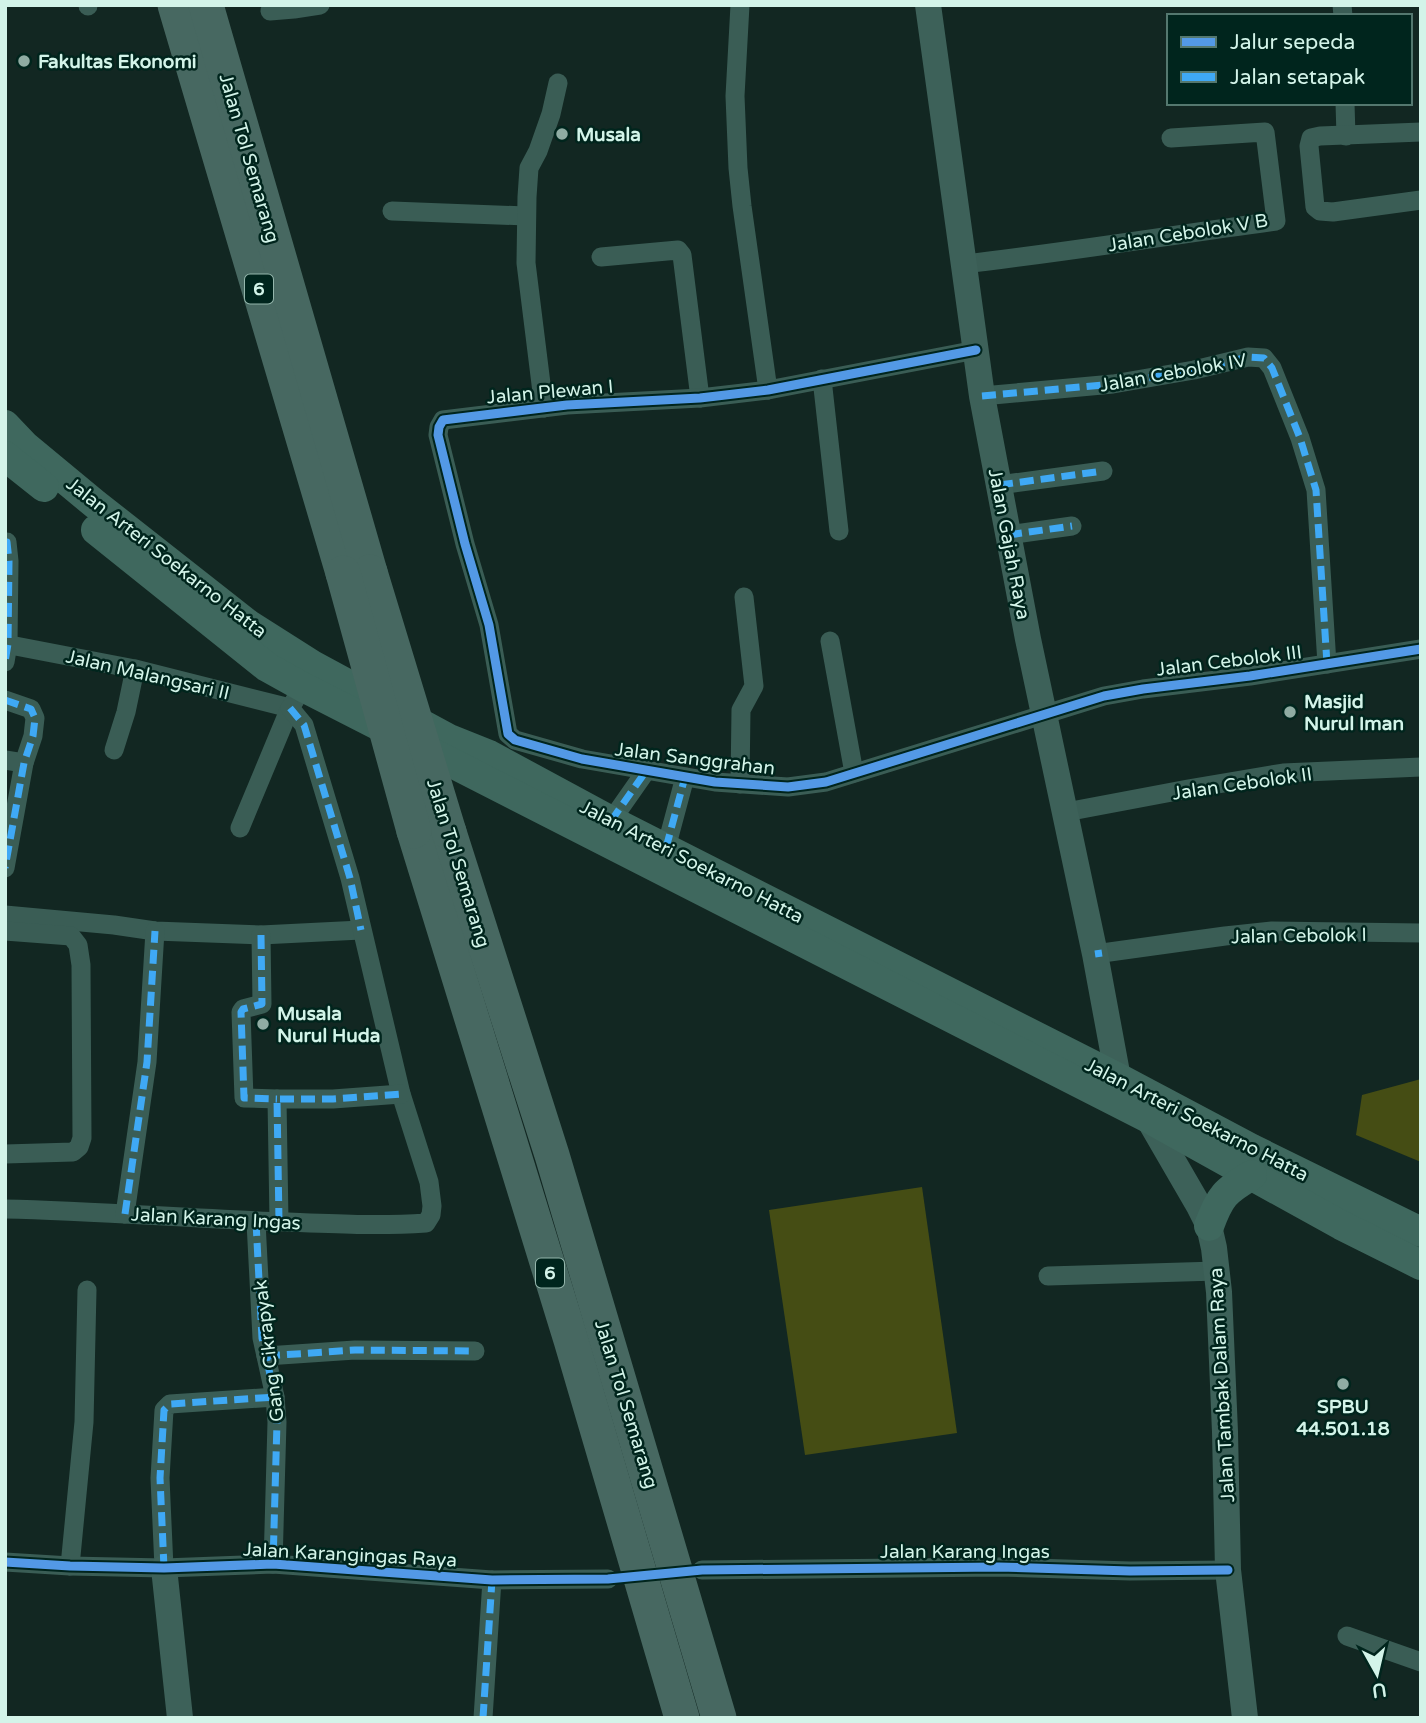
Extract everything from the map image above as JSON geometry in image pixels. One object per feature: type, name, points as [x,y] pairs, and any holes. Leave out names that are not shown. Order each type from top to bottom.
[{"type":"highway","name":"Jalan Tol Semarang","points":[[175,5],[356,573],[449,832],[552,1155],[719,1718]]},
{"type":"highway","name":"Jalan Tol Semarang","points":[[206,5],[356,573],[414,831],[571,1340],[682,1718]]},
{"type":"main road","name":"Jalan Gajah Raya","points":[[928,5],[982,396],[1118,1078]]},
{"type":"main road","name":"Jalan Arteri Soekarno Hatta","points":[[5,425],[25,446],[95,504],[249,625],[312,665],[449,739],[489,755],[611,821],[1118,1078],[1252,1149],[1421,1232]]},
{"type":"main road","name":"Jalan Arteri Soekarno Hatta","points":[[5,456],[267,667],[296,697],[1148,1118],[1341,1226],[1421,1265]]},
{"type":"main road","name":"Jalan Tambak Dalam Raya","points":[[1118,1078],[1148,1118],[1209,1226],[1214,1248],[1225,1432],[1228,1570],[1245,1718]]},
{"type":"main road","points":[[1209,1226],[1223,1195],[1252,1175]]},
{"type":"main road","points":[[164,1568],[180,1718]]},
{"type":"street","points":[[270,11],[320,5]]},
{"type":"street","points":[[740,5],[735,96],[738,168],[768,390]]},
{"type":"street","name":"Jalan Plewan I","points":[[544,408],[526,263],[526,216],[529,168],[551,114],[558,83]]},
{"type":"street","points":[[1345,105],[1346,136]]},
{"type":"street","name":"Jalan Cebolok V B","points":[[964,264],[1068,252],[1276,221],[1265,132],[1171,138]]},
{"type":"street","points":[[1421,132],[1311,138],[1309,146],[1315,207],[1320,211],[1333,212],[1421,200]]},
{"type":"street","points":[[392,211],[526,216]]},
{"type":"street","points":[[601,257],[678,250],[682,255],[700,398]]},
{"type":"street","name":"Jalan Plewan I","points":[[507,731],[489,625],[465,544],[438,431],[441,422],[445,419],[567,405],[700,398],[768,390],[976,350]]},
{"type":"street","name":"Jalan Cebolok IV","points":[[982,396],[1112,384],[1248,358],[1264,358],[1272,368],[1300,438],[1316,490],[1327,664]]},
{"type":"street","points":[[822,379],[839,531]]},
{"type":"street","points":[[999,485],[1104,471]]},
{"type":"street","points":[[1008,535],[1072,526]]},
{"type":"street","points":[[5,541],[9,550],[6,650]]},
{"type":"street","points":[[740,784],[741,710],[754,686],[744,597]]},
{"type":"street","points":[[830,641],[854,774]]},
{"type":"street","name":"Jalan Cebolok III","points":[[1044,716],[1124,692],[1250,676],[1421,649]]},
{"type":"street","name":"Jalan Malangsari II","points":[[6,650],[296,697]]},
{"type":"street","points":[[114,750],[135,669]]},
{"type":"street","points":[[240,828],[296,697]]},
{"type":"street","points":[[261,935],[262,1004],[241,1012],[244,1098],[333,1099],[401,1094],[350,878],[296,697]]},
{"type":"street","points":[[5,699],[31,709],[35,718],[33,736],[15,762],[5,868]]},
{"type":"street","name":"Jalan Sanggrahan","points":[[507,731],[515,740],[582,760],[685,777],[788,788],[826,782],[1044,716]]},
{"type":"street","name":"Jalan Cebolok II","points":[[1066,813],[1283,774],[1421,767]]},
{"type":"street","points":[[611,821],[646,771]]},
{"type":"street","points":[[666,848],[685,777]]},
{"type":"street","points":[[5,915],[155,931],[261,935],[362,930]]},
{"type":"street","points":[[5,930],[71,936],[78,945],[81,965],[82,1138],[74,1152],[5,1154]]},
{"type":"street","points":[[125,1214],[147,1062],[155,931]]},
{"type":"street","name":"Jalan Cebolok I","points":[[1095,954],[1272,932],[1421,933]]},
{"type":"street","name":"Jalan Karang Ingas","points":[[5,1209],[256,1222],[389,1226],[426,1223],[432,1206],[429,1182],[401,1094]]},
{"type":"street","points":[[277,1099],[279,1222]]},
{"type":"street","name":"Gang Cikrapyak","points":[[256,1222],[262,1338],[275,1397],[277,1422],[273,1564]]},
{"type":"street","points":[[1048,1276],[1217,1270]]},
{"type":"street","points":[[70,1566],[84,1422],[87,1290]]},
{"type":"street","points":[[266,1356],[355,1350],[475,1351]]},
{"type":"street","points":[[164,1568],[160,1478],[164,1410],[170,1404],[275,1397]]},
{"type":"street","name":"Jalan Karangingas Raya","points":[[5,1563],[164,1568],[273,1564],[492,1580],[608,1579]]},
{"type":"street","name":"Jalan Karang Ingas","points":[[702,1570],[999,1566],[1130,1571],[1228,1570]]},
{"type":"street","points":[[483,1718],[492,1580]]},
{"type":"street","points":[[1347,1636],[1421,1662]]},
{"type":"green space","points":[[1421,1079],[1421,1162],[1356,1135],[1362,1095]]},
{"type":"green space","points":[[922,1187],[957,1433],[805,1455],[769,1210]]},
{"type":"marked path","points":[[982,396],[1113,384],[1194,370],[1248,357],[1264,358],[1272,368],[1300,438],[1316,490],[1327,664]]},
{"type":"marked path","points":[[999,485],[1103,471]]},
{"type":"marked path","points":[[1008,535],[1072,526]]},
{"type":"marked path","points":[[5,542],[9,561],[8,644],[5,662]]},
{"type":"marked path","points":[[5,700],[31,709],[35,718],[5,868]]},
{"type":"marked path","points":[[290,708],[304,725],[350,878],[361,930]]},
{"type":"marked path","points":[[611,821],[646,771]]},
{"type":"marked path","points":[[666,848],[685,777]]},
{"type":"marked path","points":[[125,1214],[147,1062],[155,931]]},
{"type":"marked path","points":[[261,935],[262,1004],[241,1012],[244,1098],[277,1099]]},
{"type":"marked path","points":[[1095,954],[1102,953]]},
{"type":"marked path","points":[[279,1222],[277,1099],[333,1099],[401,1094]]},
{"type":"marked path","points":[[256,1222],[262,1338],[275,1397],[277,1422],[273,1564]]},
{"type":"marked path","points":[[266,1356],[355,1350],[475,1351]]},
{"type":"marked path","points":[[164,1568],[160,1478],[164,1410],[170,1404],[275,1397]]},
{"type":"marked path","points":[[483,1718],[492,1580]]},
{"type":"cycle path","points":[[976,350],[768,390],[700,398],[567,405],[443,420],[438,435],[465,544],[489,625],[508,734],[515,740],[582,759],[715,782],[788,787],[826,782],[1104,696],[1421,649]]},
{"type":"cycle path","points":[[5,1562],[164,1568],[273,1564],[492,1580],[608,1579],[702,1570],[999,1567],[1130,1571],[1228,1570]]},
{"type":"place","name":"Fakultas Ekonomi","points":[[24,61]]},
{"type":"place","name":"Musala","points":[[562,134]]},
{"type":"place","name":"Masjid Nurul Iman","points":[[1290,712]]},
{"type":"place","name":"Musala Nurul Huda","points":[[263,1024]]},
{"type":"place","name":"SPBU 44.501.18","points":[[1343,1384]]}]
